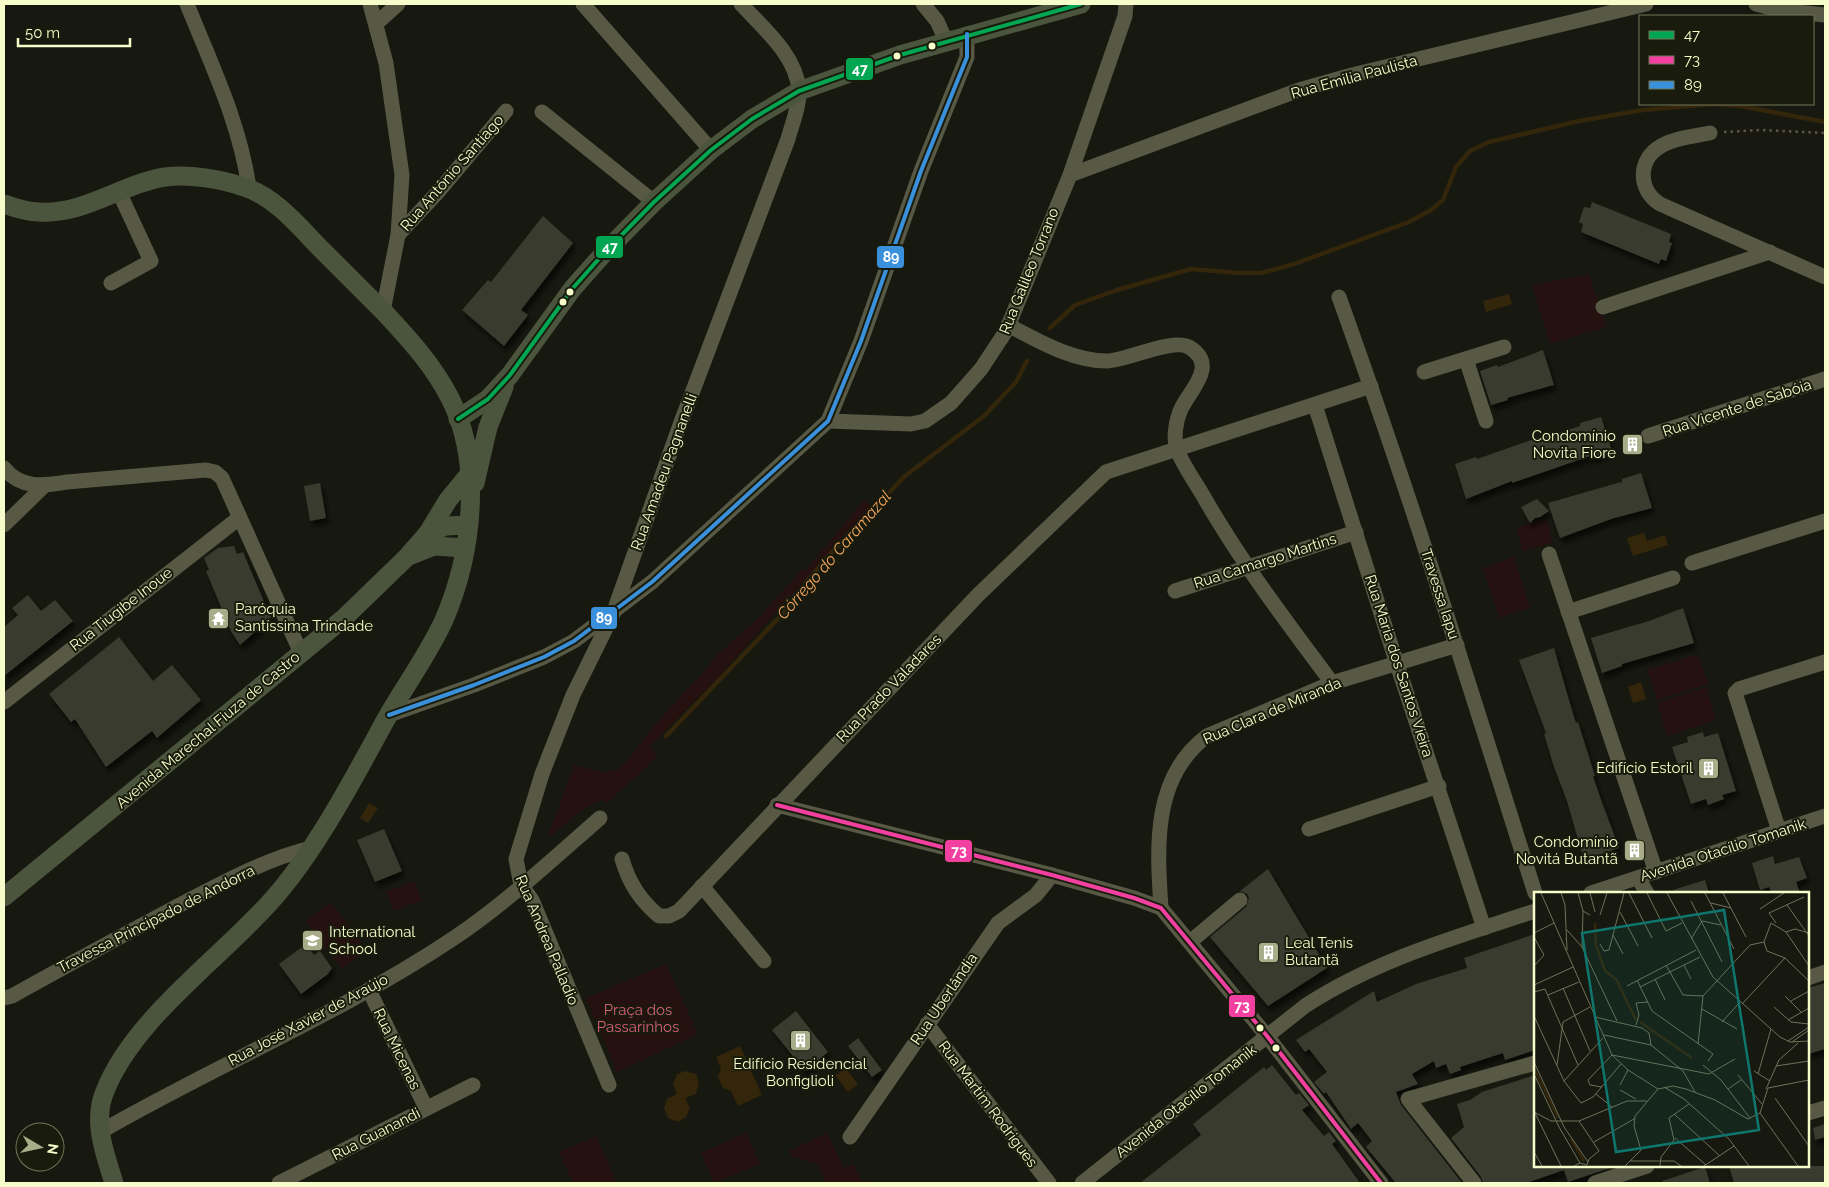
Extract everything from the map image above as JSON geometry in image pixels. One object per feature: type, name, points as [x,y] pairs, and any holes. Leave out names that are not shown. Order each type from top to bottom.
[{"type":"main road","points":[[458,418],[488,399],[510,375],[573,288],[654,202],[711,150],[752,119],[799,91],[967,34],[1080,4]]},
{"type":"main road","points":[[4,204],[37,213],[60,212],[75,209],[140,183],[167,177],[217,180],[249,188],[283,211],[383,311],[422,353],[446,390],[458,418],[471,472],[471,497],[465,548],[456,588],[443,620],[311,848],[275,898],[156,1016],[120,1060],[104,1092],[99,1109],[100,1132],[114,1183]]},
{"type":"main road","points":[[471,497],[488,427],[510,375]]},
{"type":"main road","name":"Avenida Marechal Fiuza de Castro","points":[[4,897],[344,618],[407,557],[428,533],[448,500],[471,472]]},
{"type":"main road","points":[[428,533],[446,526],[468,525]]},
{"type":"main road","name":"Avenida Marechal Fiuza de Castro","points":[[407,557],[434,546],[465,548]]},
{"type":"street","points":[[187,4],[233,120],[241,144],[249,188]]},
{"type":"street","points":[[370,4],[377,23],[386,63],[401,155],[402,199],[398,235],[383,311]]},
{"type":"street","points":[[377,23],[398,4]]},
{"type":"street","points":[[583,4],[711,150]]},
{"type":"street","points":[[741,4],[787,57],[795,71],[799,91]]},
{"type":"street","points":[[923,4],[937,21],[946,41]]},
{"type":"street","name":"Rua Galileo Torrano","points":[[828,421],[911,424],[925,421],[951,403],[992,354],[1008,325],[1070,175],[1125,16],[1126,4]]},
{"type":"street","name":"Rua Emilia Paulista","points":[[1070,175],[1299,90],[1361,73],[1646,4]]},
{"type":"street","points":[[1756,4],[1779,10],[1825,15]]},
{"type":"street","points":[[389,715],[474,685],[544,656],[574,641],[660,576],[828,421],[861,342],[921,171],[967,57],[967,34]]},
{"type":"street","name":"Rua Amadeu Pagnanelli","points":[[518,849],[542,774],[573,695],[612,614],[680,425],[788,139],[799,91]]},
{"type":"street","name":"Rua Antônio Santiago","points":[[398,235],[438,192],[506,111]]},
{"type":"street","points":[[542,112],[654,202]]},
{"type":"street","points":[[1710,133],[1661,146],[1649,157],[1644,168],[1644,188],[1660,204],[1825,277]]},
{"type":"street","points":[[111,283],[150,261],[119,192]]},
{"type":"street","points":[[1603,307],[1770,252]]},
{"type":"street","name":"Travessa Iapu","points":[[1339,297],[1371,386],[1457,645],[1535,892]]},
{"type":"street","points":[[1008,325],[1052,347],[1075,356],[1090,359],[1118,360],[1175,345],[1189,348],[1199,358],[1202,368],[1197,384],[1181,409],[1176,429],[1177,450],[1246,566],[1332,683]]},
{"type":"street","points":[[1424,372],[1504,347]]},
{"type":"street","points":[[1466,359],[1486,421]]},
{"type":"street","name":"Rua Vicente de Sabóia","points":[[1648,436],[1825,379]]},
{"type":"street","points":[[1177,450],[1371,386]]},
{"type":"street","name":"Rua Maria dos Santos Vieira","points":[[1316,405],[1397,664],[1439,786],[1484,928]]},
{"type":"street","name":"Rua Prado Valadares","points":[[622,859],[628,880],[649,908],[659,916],[669,916],[679,911],[777,805],[978,595],[1106,472],[1177,450]]},
{"type":"street","points":[[4,468],[17,480],[29,485],[44,486],[67,482],[206,470],[215,472],[222,478],[301,653]]},
{"type":"street","points":[[4,525],[44,486]]},
{"type":"street","name":"Rua Tiugibe Inoue","points":[[4,702],[239,518]]},
{"type":"street","points":[[1692,563],[1825,521]]},
{"type":"street","name":"Rua Camargo Martins","points":[[1175,591],[1246,566],[1356,532]]},
{"type":"street","points":[[1549,554],[1656,872]]},
{"type":"street","points":[[1568,612],[1673,578]]},
{"type":"street","name":"Rua Clara de Miranda","points":[[1161,908],[1158,851],[1164,802],[1178,768],[1195,745],[1207,736],[1332,683],[1457,645]]},
{"type":"street","points":[[1779,831],[1735,693],[1739,689],[1825,662]]},
{"type":"street","points":[[1309,829],[1439,786]]},
{"type":"street","points":[[777,805],[1052,875],[1134,898],[1161,908],[1267,1036],[1381,1183]]},
{"type":"street","name":"Avenida Otacílio Tomanik","points":[[1594,892],[1825,816]]},
{"type":"street","name":"Rua José Xavier de Araújo","points":[[100,1132],[369,990],[453,939],[521,885],[600,818]]},
{"type":"street","name":"Travessa Principado de Andorra","points":[[4,998],[12,996],[104,944],[281,855],[311,848]]},
{"type":"street","name":"Rua Andrea Palladio","points":[[518,849],[517,868],[521,885],[532,900],[609,1085]]},
{"type":"street","name":"Rua Uberlândia","points":[[850,1137],[998,923],[1036,895],[1052,875]]},
{"type":"street","points":[[1638,878],[1646,892]]},
{"type":"street","points":[[702,886],[764,960]]},
{"type":"street","points":[[1190,942],[1240,900]]},
{"type":"street","name":"Avenida Otacílio Tomanik","points":[[1082,1183],[1305,1006],[1338,984],[1396,958],[1534,911]]},
{"type":"street","points":[[1809,978],[1825,972]]},
{"type":"street","name":"Rua Micenas","points":[[369,990],[426,1108]]},
{"type":"street","name":"Rua Martim Rodrigues","points":[[927,1024],[1049,1183]]},
{"type":"street","points":[[1474,1183],[1408,1099],[1534,1062]]},
{"type":"street","name":"Rua Guanandi","points":[[279,1183],[473,1085]]},
{"type":"street","points":[[1809,1114],[1825,1108]]},
{"type":"street","points":[[1595,1183],[1644,1167]]},
{"type":"path","points":[[1710,133],[1761,130],[1825,133]]},
{"type":"green space","points":[[1589,274],[1606,327],[1550,344],[1532,285]]},
{"type":"green space","points":[[867,497],[865,500],[871,507],[719,676],[650,747],[657,755],[651,762],[607,804],[603,800],[584,808],[547,839],[574,765],[602,772],[620,769],[664,714],[711,664],[710,662],[757,619],[803,569],[805,571]]},
{"type":"green space","points":[[1546,518],[1553,542],[1523,551],[1516,528]]},
{"type":"green space","points":[[1514,557],[1530,608],[1499,618],[1483,568]]},
{"type":"green space","points":[[1698,654],[1708,684],[1657,700],[1647,670]]},
{"type":"green space","points":[[1706,687],[1716,720],[1667,736],[1657,703]]},
{"type":"green space","points":[[414,881],[422,900],[394,911],[386,892]]},
{"type":"green space","points":[[331,902],[367,950],[342,969],[306,921]]},
{"type":"green space","name":"Praça dos Passarinhos","points":[[666,964],[698,1034],[617,1072],[586,998]]},
{"type":"green space","points":[[746,1133],[760,1164],[714,1183],[701,1153]]},
{"type":"green space","points":[[827,1133],[844,1168],[853,1164],[862,1182],[868,1180],[870,1183],[825,1183],[818,1164],[792,1156],[789,1151]]},
{"type":"green space","points":[[596,1136],[617,1183],[573,1183],[559,1152]]},
{"type":"shaded area","points":[[1509,294],[1512,304],[1486,312],[1483,301]]},
{"type":"shaded area","points":[[1644,533],[1647,541],[1665,535],[1668,545],[1633,556],[1627,538]]},
{"type":"shaded area","points":[[1641,682],[1646,699],[1633,703],[1628,687]]},
{"type":"shaded area","points":[[369,803],[378,808],[368,823],[360,818]]},
{"type":"shaded area","points":[[740,1046],[762,1095],[738,1106],[731,1091],[723,1088],[718,1077],[721,1069],[716,1057]]},
{"type":"shaded area","points":[[846,1069],[858,1084],[848,1092],[835,1075]]},
{"type":"shaded area","points":[[685,1071],[696,1074],[699,1083],[696,1094],[685,1098],[690,1108],[686,1117],[678,1122],[668,1118],[664,1108],[667,1099],[677,1094],[673,1084],[677,1074]]},
{"type":"building","points":[[1592,202],[1671,234],[1669,242],[1672,243],[1666,261],[1661,259],[1659,264],[1581,232],[1583,224],[1579,222],[1584,207],[1590,208]]},
{"type":"building","points":[[543,216],[573,243],[521,310],[528,315],[504,346],[462,310],[488,280],[491,282]]},
{"type":"building","points":[[1543,350],[1554,385],[1507,398],[1508,400],[1491,405],[1480,371],[1497,365],[1498,367]]},
{"type":"building","points":[[1601,417],[1612,451],[1591,458],[1590,456],[1512,483],[1512,481],[1466,499],[1455,464],[1476,457],[1477,459],[1554,432],[1555,434],[1580,426],[1580,423]]},
{"type":"building","points":[[1641,473],[1652,508],[1611,519],[1560,538],[1548,503],[1621,482],[1622,485],[1622,479]]},
{"type":"building","points":[[320,483],[326,518],[310,521],[304,486]]},
{"type":"building","points":[[1537,499],[1549,511],[1535,518],[1530,523],[1521,507]]},
{"type":"building","points":[[234,546],[237,554],[243,552],[271,618],[240,645],[231,631],[206,571],[209,570],[204,558],[218,548]]},
{"type":"building","points":[[28,595],[41,611],[55,600],[73,621],[4,676],[4,627],[18,615],[12,608]]},
{"type":"building","points":[[1683,608],[1694,643],[1622,664],[1622,666],[1602,673],[1591,638],[1649,621]]},
{"type":"building","points":[[119,637],[153,681],[172,665],[201,700],[157,738],[152,731],[106,767],[75,719],[71,722],[49,694]]},
{"type":"building","points":[[1554,648],[1576,723],[1578,722],[1595,776],[1593,776],[1619,848],[1584,860],[1567,801],[1544,734],[1546,733],[1519,660]]},
{"type":"building","name":"Edifício Estoril","points":[[1703,732],[1704,737],[1718,733],[1736,791],[1722,795],[1724,799],[1708,805],[1706,799],[1691,804],[1672,747],[1688,742],[1687,737]]},
{"type":"building","points":[[384,829],[402,871],[375,882],[357,840]]},
{"type":"building","points":[[1773,856],[1775,864],[1799,857],[1807,878],[1796,882],[1800,892],[1772,892],[1769,887],[1760,890],[1752,863]]},
{"type":"building","name":"Leal Tenis Butantã","points":[[1268,869],[1327,968],[1268,1006],[1210,937],[1246,907],[1249,898],[1247,894],[1240,891]]},
{"type":"building","points":[[1705,880],[1709,892],[1673,892],[1673,890]]},
{"type":"building","points":[[1534,934],[1534,1050],[1505,1060],[1503,1053],[1460,1067],[1461,1070],[1450,1074],[1446,1064],[1436,1068],[1434,1061],[1412,1074],[1418,1084],[1396,1092],[1401,1105],[1462,1183],[1396,1183],[1366,1147],[1372,1141],[1358,1123],[1351,1129],[1326,1092],[1324,1094],[1314,1082],[1327,1072],[1309,1049],[1305,1052],[1296,1040],[1374,991],[1377,1002],[1416,984],[1467,968],[1464,958]]},
{"type":"building","points":[[306,944],[314,955],[320,951],[332,968],[328,974],[301,994],[279,964]]},
{"type":"building","points":[[1825,983],[1825,1049],[1809,1054],[1809,988]]},
{"type":"building","name":"Edifício Residencial Bonfiglioli","points":[[796,1011],[828,1052],[805,1071],[772,1030]]},
{"type":"building","points":[[858,1038],[882,1070],[872,1077],[848,1046]]},
{"type":"building","points":[[1272,1065],[1296,1095],[1299,1093],[1309,1105],[1302,1110],[1324,1136],[1329,1132],[1336,1141],[1332,1144],[1360,1183],[1140,1183],[1201,1135],[1193,1124],[1264,1067],[1266,1070]]},
{"type":"building","points":[[1534,1075],[1534,1167],[1610,1168],[1568,1182],[1564,1170],[1526,1183],[1483,1183],[1481,1177],[1451,1138],[1464,1127],[1457,1104],[1470,1100],[1482,1092]]},
{"type":"building","points":[[1825,1124],[1825,1137],[1815,1140],[1813,1128]]},
{"type":"building","points":[[1825,1166],[1825,1183],[1734,1183],[1729,1167]]},
{"type":"building","points":[[1705,1167],[1710,1183],[1663,1183],[1662,1181]]},
{"type":"waterway","name":"Córrego do Caramazal","points":[[1050,328],[1075,305],[1117,290],[1191,269],[1261,273],[1294,264],[1409,222],[1431,210],[1443,200],[1456,167],[1470,151],[1489,142],[1579,121],[1643,110],[1701,105]]},
{"type":"waterway","name":"Córrego do Caramazal","points":[[1727,105],[1825,122]]},
{"type":"waterway","name":"Córrego do Caramazal","points":[[666,736],[790,606],[807,581],[835,549],[905,476],[984,416],[1016,382],[1027,361]]},
{"type":"transit line","name":"47","points":[[458,419],[488,399],[510,375],[573,288],[605,252],[654,202],[711,150],[752,119],[799,91],[900,55],[1081,4]]},
{"type":"transit line","name":"89","points":[[389,715],[474,685],[544,657],[574,641],[652,582],[828,421],[861,341],[921,171],[967,57],[967,34]]},
{"type":"transit line","name":"73","points":[[777,805],[1052,875],[1134,898],[1161,908],[1267,1036],[1381,1183]]},
{"type":"place","name":"Condomínio Novita Fiore","points":[[1632,445]]},
{"type":"place","name":"Paróquia Santíssima Trindade","points":[[219,618]]},
{"type":"place","name":"Edifício Estoril","points":[[1709,768]]},
{"type":"place","name":"Condomínio Novitá Butantã","points":[[1634,851]]},
{"type":"place","name":"International School","points":[[313,941]]},
{"type":"place","name":"Leal Tenis Butantã","points":[[1269,952]]},
{"type":"place","name":"Edifício Residencial Bonfiglioli","points":[[800,1041]]}]
